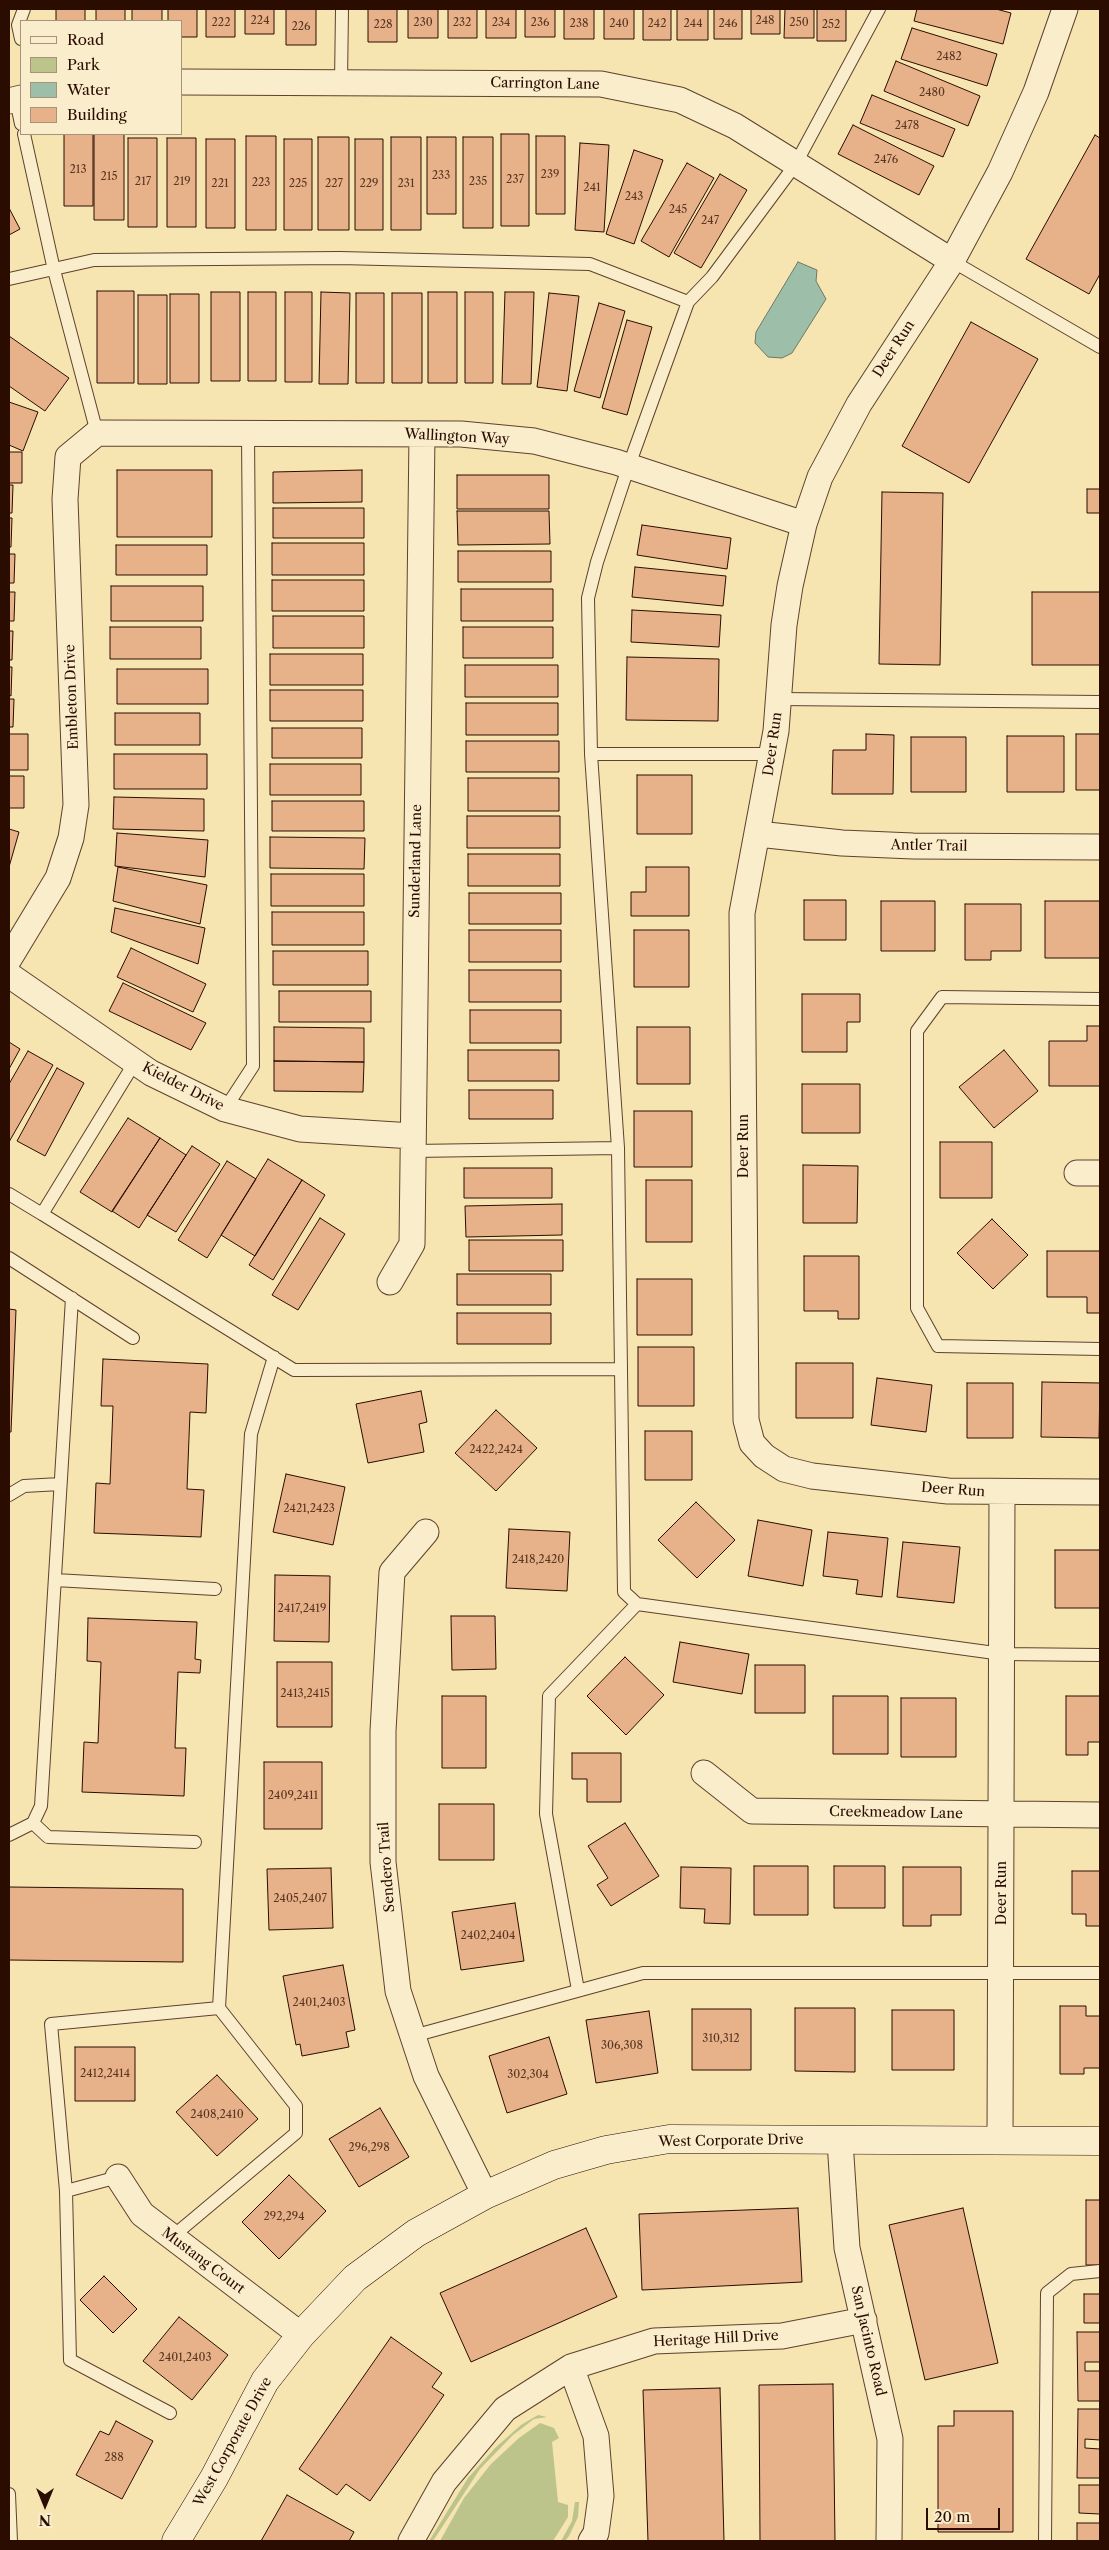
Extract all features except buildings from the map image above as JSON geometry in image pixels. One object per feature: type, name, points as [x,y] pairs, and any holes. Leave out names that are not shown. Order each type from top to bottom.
[{"type":"street","name":"Deer Run","points":[[1000,2141],[1002,1493],[948,1491],[812,1476],[784,1469],[764,1456],[752,1443],[746,1420],[742,913],[772,754],[779,699],[784,624],[804,524],[820,477],[859,404],[952,261],[1000,172],[1036,92],[1065,9]]},
{"type":"street","name":"Carrington Lane","points":[[182,82],[601,84],[680,100],[735,126],[952,261]]},
{"type":"street","name":"Wallington Way","points":[[97,433],[460,434],[534,441],[616,462],[628,468],[804,524]]},
{"type":"street","name":"Embleton Drive","points":[[9,959],[58,878],[71,838],[76,805],[65,499],[68,458],[97,433]]},
{"type":"street","name":"Sunderland Lane","points":[[390,1282],[412,1244],[422,434]]},
{"type":"street","name":"Antler Trail","points":[[758,834],[842,843],[913,846],[1100,847]]},
{"type":"street","name":"Kielder Drive","points":[[9,975],[151,1073],[225,1109],[300,1129],[413,1143]]},
{"type":"street","points":[[1002,1493],[1100,1492]]},
{"type":"street","name":"Sendero Trail","points":[[426,1532],[392,1572],[383,1731],[383,1862],[398,1991],[426,2076],[486,2195]]},
{"type":"street","name":"Creekmeadow Lane","points":[[704,1774],[752,1811],[1100,1815]]},
{"type":"street","name":"West Corporate Drive","points":[[176,2541],[214,2478],[265,2381],[301,2335],[355,2278],[416,2233],[486,2195],[554,2165],[606,2150],[669,2139],[1100,2141]]},
{"type":"street","name":"San Jacinto Road","points":[[840,2140],[847,2248],[890,2439],[889,2541]]},
{"type":"street","name":"Mustang Court","points":[[118,2177],[142,2214],[301,2335]]},
{"type":"street","name":"Heritage Hill Drive","points":[[411,2541],[444,2482],[505,2409],[571,2367],[654,2341],[782,2336],[864,2320]]},
{"type":"street","points":[[571,2367],[596,2436],[601,2496],[596,2533],[591,2541]]},
{"type":"lane","points":[[20,34],[18,25],[24,9]]},
{"type":"lane","points":[[341,83],[342,9]]},
{"type":"lane","points":[[879,9],[795,165],[712,277],[688,302],[628,468],[588,598],[591,754],[618,1148],[624,1592],[637,1604],[1002,1654],[1100,1655]]},
{"type":"lane","points":[[24,135],[54,270],[97,433]]},
{"type":"lane","points":[[9,279],[94,260],[340,258],[590,264],[688,302]]},
{"type":"lane","points":[[952,261],[1100,347]]},
{"type":"lane","points":[[225,1109],[253,1066],[248,434]]},
{"type":"lane","points":[[779,699],[1100,702]]},
{"type":"lane","points":[[591,754],[772,754]]},
{"type":"lane","points":[[1100,999],[942,997],[917,1030],[917,1308],[938,1346],[1100,1348]]},
{"type":"lane","points":[[42,1214],[135,1062]]},
{"type":"lane","points":[[413,1143],[618,1148]]},
{"type":"lane","points":[[9,1194],[294,1370],[621,1369]]},
{"type":"lane","points":[[9,1258],[133,1338]]},
{"type":"lane","points":[[9,1835],[33,1823],[41,1806],[72,1298]]},
{"type":"lane","points":[[172,2238],[296,2133],[296,2106],[219,2008],[251,1434],[274,1357]]},
{"type":"lane","points":[[9,1495],[24,1486],[60,1484]]},
{"type":"lane","points":[[54,1580],[215,1588]]},
{"type":"lane","points":[[578,1990],[546,1814],[549,1696],[637,1604]]},
{"type":"lane","points":[[33,1823],[48,1837],[195,1842]]},
{"type":"lane","points":[[413,2036],[643,1973],[1100,1973]]},
{"type":"lane","points":[[170,2413],[70,2360],[66,2191],[51,2024],[219,2008]]},
{"type":"lane","points":[[66,2191],[118,2177]]},
{"type":"lane","points":[[1045,2541],[1046,2293],[1071,2274],[1100,2271]]},
{"type":"lane","points":[[9,2494],[11,2541]]},
{"type":"green space","points":[[538,2415],[547,2417],[534,2419],[513,2435],[480,2469],[433,2541],[429,2541],[468,2478],[495,2448],[521,2425]]},
{"type":"green space","points":[[540,2423],[554,2428],[559,2438],[552,2442],[558,2502],[568,2505],[568,2517],[553,2541],[440,2541],[464,2498],[491,2464],[519,2438]]},
{"type":"green space","points":[[575,2502],[579,2502],[578,2517],[569,2536],[565,2541],[561,2541],[572,2521]]},
{"type":"water","points":[[798,262],[817,270],[816,281],[826,299],[792,353],[782,358],[768,357],[755,343],[756,332]]}]
